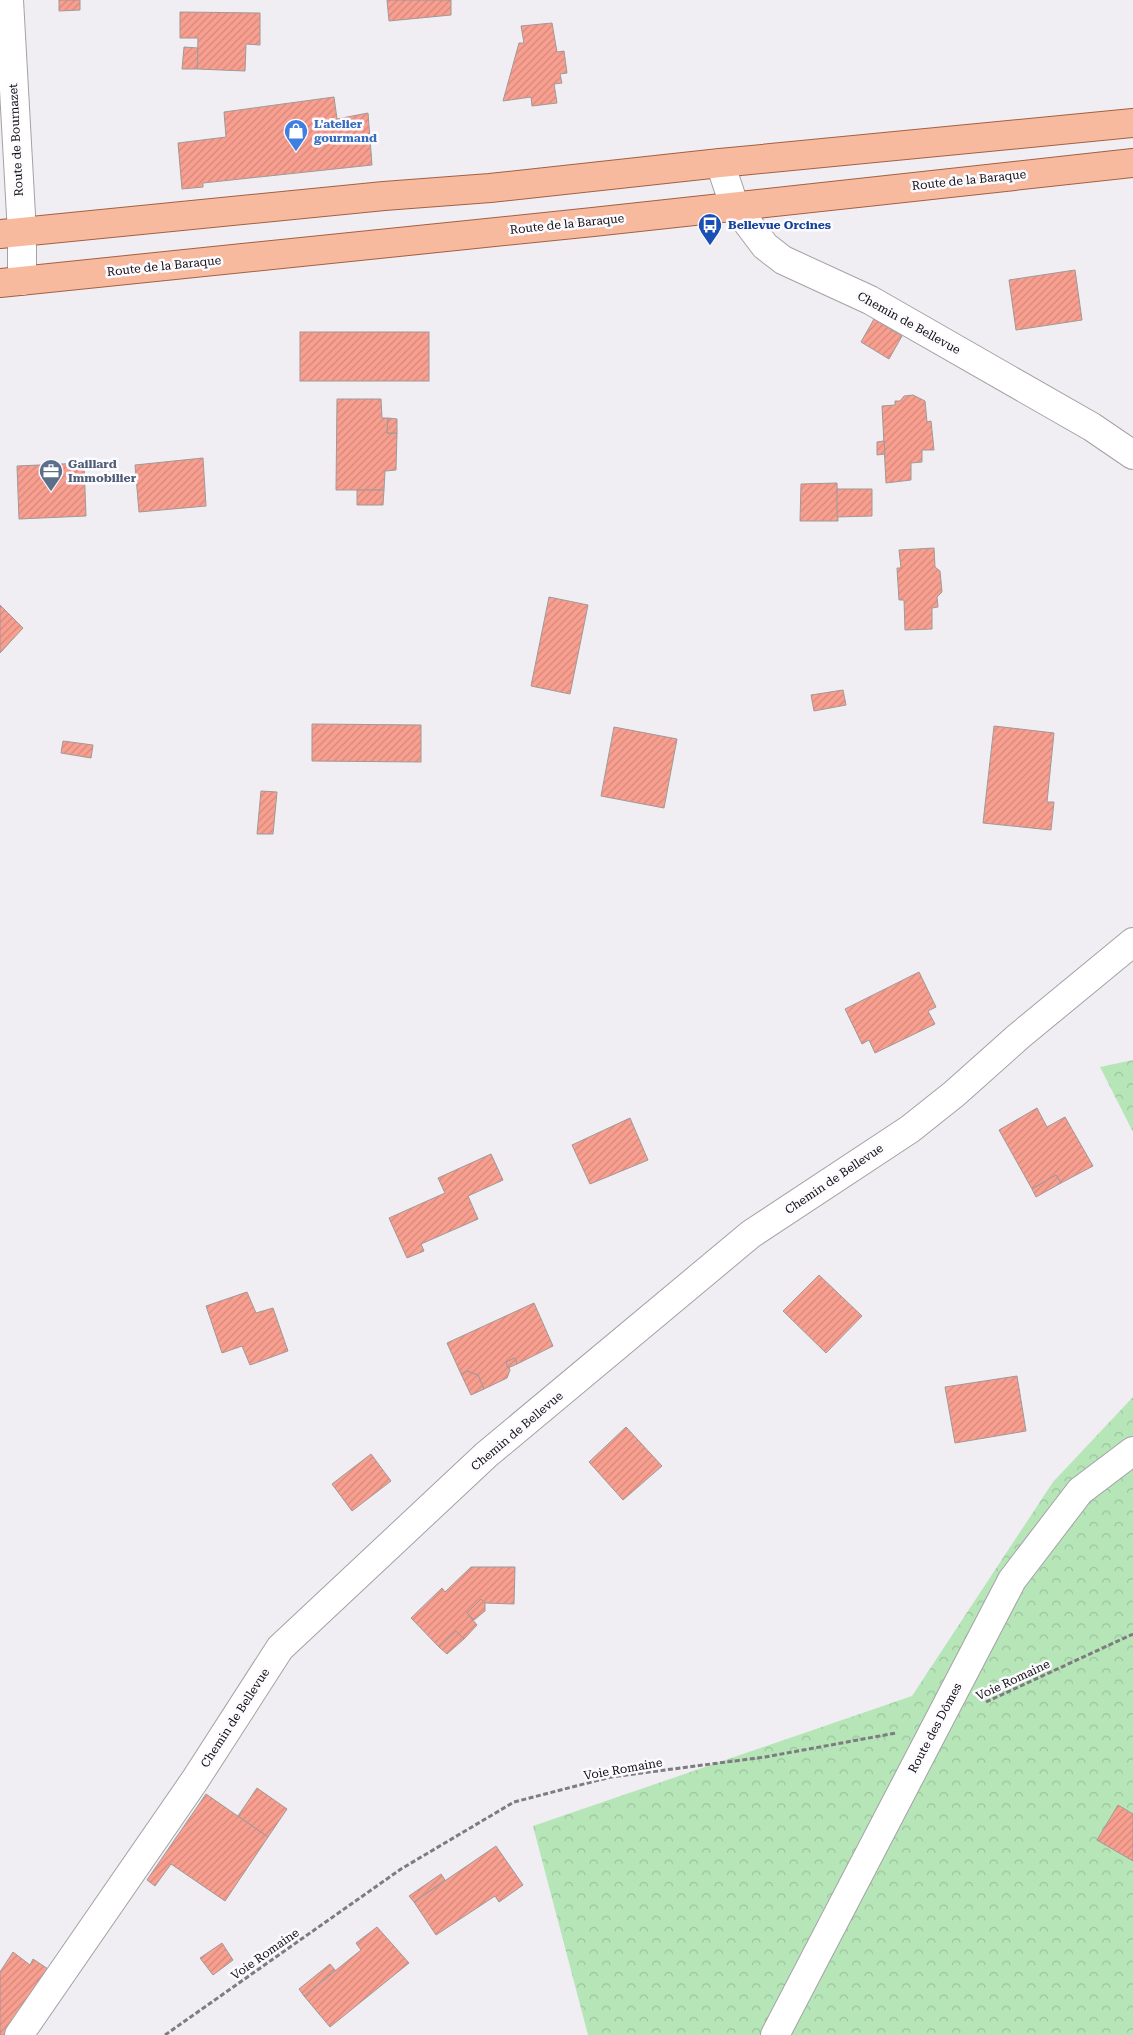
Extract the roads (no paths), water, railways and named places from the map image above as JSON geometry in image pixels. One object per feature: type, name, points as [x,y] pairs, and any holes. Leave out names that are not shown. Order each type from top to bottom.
[{"type":"main road","points":[[11,234],[1133,123]]},
{"type":"main road","name":"Route de la Baraque","points":[[11,282],[593,222],[734,205],[1133,163]]},
{"type":"street","name":"Route de Bournazet","points":[[9,0],[11,282]]},
{"type":"street","name":"Chemin de Bellevue","points":[[720,163],[734,205],[765,246],[783,260],[870,300],[1092,427],[1133,455]]},
{"type":"street","name":"Chemin de Bellevue","points":[[20,2035],[195,1780],[280,1648],[486,1455],[743,1240],[910,1129],[1133,942]]},
{"type":"street","name":"Route des Dômes","points":[[775,2035],[1012,1580],[1080,1491],[1133,1451]]},
{"type":"place","name":"L'atelier gourmand","points":[[296,152]]},
{"type":"place","name":"Bellevue Orcines","points":[[710,246]]},
{"type":"place","name":"Gaillard Immobilier","points":[[51,492]]}]
